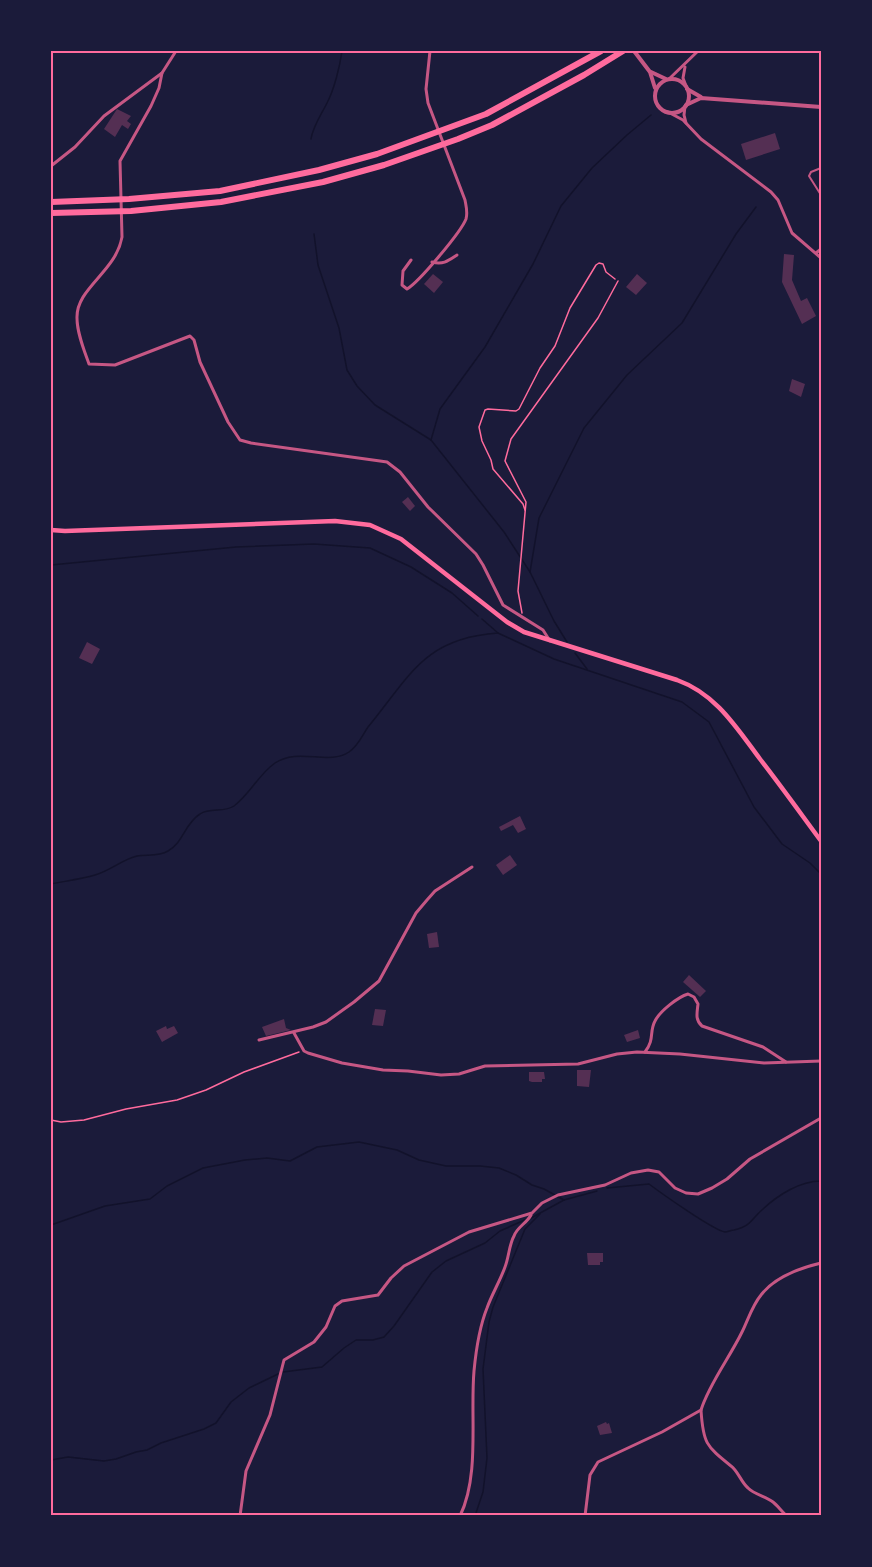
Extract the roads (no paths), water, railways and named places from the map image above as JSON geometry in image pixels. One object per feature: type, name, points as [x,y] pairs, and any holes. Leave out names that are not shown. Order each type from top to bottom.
[{"type":"highway","points":[[51,202],[129,199],[220,191],[319,170],[376,154],[486,114],[601,51]]},
{"type":"highway","points":[[51,213],[131,211],[221,202],[323,182],[384,165],[492,125],[623,51]]},
{"type":"main road","points":[[51,530],[335,521],[370,525],[401,539],[514,627],[550,641],[651,671],[693,686],[708,696],[728,716],[821,842]]},
{"type":"street","points":[[51,166],[75,147],[104,116],[162,73],[176,51]]},
{"type":"street","points":[[411,260],[403,271],[402,285],[407,290],[418,280],[463,224],[467,213],[465,200],[428,103],[426,89],[430,51]]},
{"type":"street","points":[[634,51],[651,72],[658,106],[678,117],[701,139],[775,196],[792,233],[821,258]]},
{"type":"street","points":[[655,91],[698,51]]},
{"type":"street","points":[[687,62],[683,74],[689,97],[684,115],[687,124]]},
{"type":"street","points":[[651,72],[677,80],[705,98]]},
{"type":"street","points":[[162,73],[159,88],[151,106],[122,156],[120,247],[114,259],[83,297],[77,312],[77,324],[89,364],[115,365],[190,336],[195,340],[200,362],[228,422],[240,440],[380,461],[394,466],[424,502],[476,554],[503,605],[543,630],[550,641]]},
{"type":"street","points":[[668,112],[679,111],[695,99],[705,98],[821,107]]},
{"type":"street","points":[[821,168],[811,172],[810,176],[821,195]]},
{"type":"street","points":[[816,253],[821,249]]},
{"type":"street","points":[[432,262],[439,264],[447,262],[457,255]]},
{"type":"street","points":[[259,1040],[294,1033],[326,1022],[379,981],[416,914],[435,891],[472,867]]},
{"type":"street","points":[[645,1052],[652,1043],[654,1022],[661,1013],[688,994],[694,997],[698,1004],[696,1016],[702,1026],[764,1047],[788,1063]]},
{"type":"street","points":[[294,1033],[304,1051],[342,1063],[441,1075],[459,1074],[485,1066],[578,1064],[617,1054],[645,1052],[788,1063],[821,1061]]},
{"type":"street","points":[[460,1516],[467,1499],[473,1454],[474,1372],[482,1322],[507,1262],[514,1235],[528,1221],[532,1213],[542,1203],[558,1195],[605,1185],[631,1173],[648,1170],[659,1172],[675,1188],[686,1193],[698,1194],[727,1179],[750,1159],[821,1118]]},
{"type":"street","points":[[240,1516],[246,1471],[270,1415],[284,1360],[314,1342],[326,1327],[335,1306],[342,1301],[378,1295],[404,1266],[469,1232],[532,1213]]},
{"type":"street","points":[[787,1516],[773,1502],[751,1491],[741,1481],[733,1466],[723,1461],[707,1445],[702,1429],[701,1410],[760,1296],[772,1284],[796,1271],[821,1263]]},
{"type":"street","points":[[585,1516],[590,1475],[598,1462],[663,1432],[701,1410]]},
{"type":"waterway","points":[[311,139],[315,125],[332,92],[342,51]]},
{"type":"waterway","points":[[431,440],[440,409],[485,347],[533,264],[561,206],[592,168],[651,115]]},
{"type":"waterway","points":[[530,572],[539,518],[584,428],[627,375],[682,323],[736,234],[756,207]]},
{"type":"waterway","points":[[314,234],[318,265],[339,328],[347,370],[357,386],[375,405],[431,440],[504,532],[530,572],[567,642]]},
{"type":"waterway","points":[[51,565],[236,547],[314,544],[370,548],[411,567],[452,593],[478,616]]},
{"type":"waterway","points":[[482,619],[498,633],[554,659],[682,702],[709,722],[754,807],[782,844],[810,863],[821,874]]},
{"type":"waterway","points":[[51,884],[95,875],[137,856],[156,855],[168,851],[177,843],[195,818],[204,812],[234,806],[269,768],[284,759],[294,756],[332,757],[349,752],[408,676],[435,651],[473,636],[498,633]]},
{"type":"waterway","points":[[575,653],[587,669]]},
{"type":"waterway","points":[[51,1225],[105,1206],[150,1199],[167,1186],[203,1168],[267,1158],[290,1161],[317,1147],[359,1142],[397,1150],[419,1160],[446,1166],[499,1168],[564,1200]]},
{"type":"waterway","points":[[607,1188],[649,1184],[675,1203],[725,1232],[748,1224],[782,1194],[805,1183],[821,1181]]},
{"type":"waterway","points":[[531,1218],[564,1200],[597,1191]]},
{"type":"waterway","points":[[475,1516],[483,1492],[487,1458],[483,1369],[489,1322],[525,1229],[540,1214]]},
{"type":"waterway","points":[[283,1372],[322,1367],[356,1340],[373,1340],[384,1337],[432,1272],[446,1261],[485,1243],[500,1231],[527,1219]]},
{"type":"waterway","points":[[51,1460],[68,1457],[104,1461],[116,1459],[204,1429],[216,1423],[231,1402],[249,1388],[278,1374]]}]
